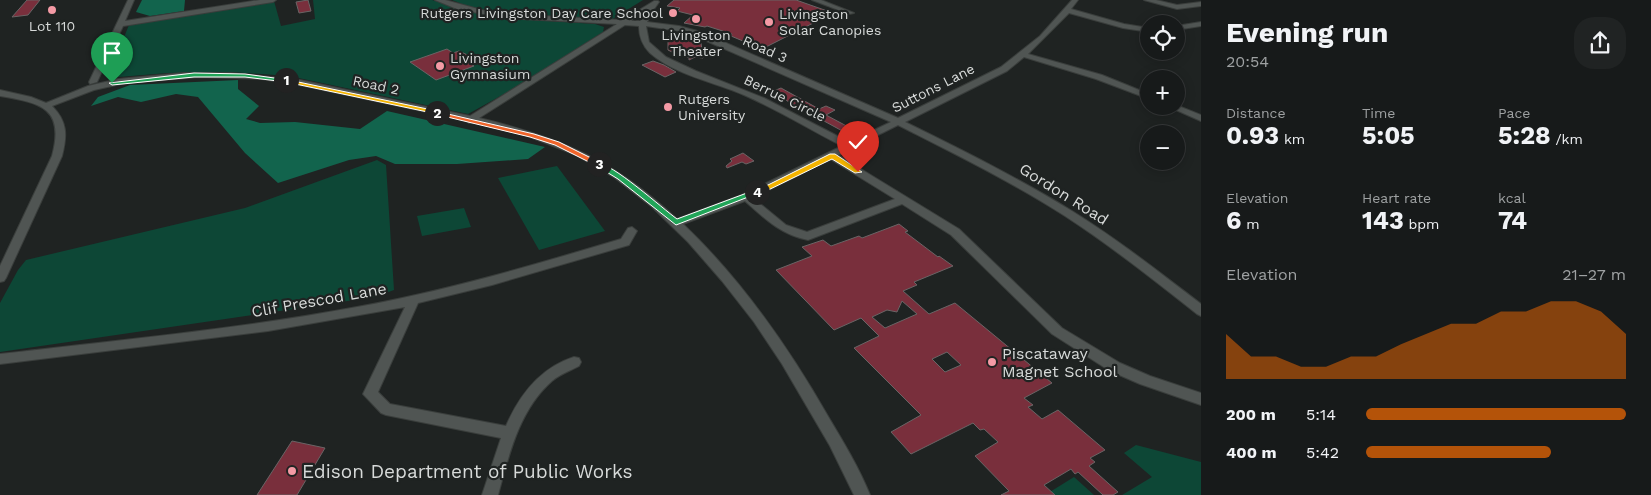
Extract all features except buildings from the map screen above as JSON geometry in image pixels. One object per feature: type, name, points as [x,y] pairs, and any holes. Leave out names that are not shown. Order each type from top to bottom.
[{"type":"street","points":[[93,82],[131,0]]},
{"type":"street","points":[[120,24],[274,0]]},
{"type":"street","name":"Road 3","points":[[438,0],[466,8],[508,16],[642,23],[680,28],[698,33],[899,122]]},
{"type":"street","points":[[815,0],[851,13]]},
{"type":"street","name":"Suttons Lane","points":[[676,223],[746,198],[1004,69],[1024,55],[1075,0]]},
{"type":"street","points":[[1147,0],[1172,7],[1201,4]]},
{"type":"street","points":[[470,120],[658,1]]},
{"type":"street","points":[[642,23],[646,13],[658,1]]},
{"type":"street","points":[[1067,10],[1123,26],[1140,29]]},
{"type":"street","name":"Berrue Circle","points":[[642,23],[646,44],[663,58],[689,71],[748,94],[850,146]]},
{"type":"street","points":[[1185,27],[1201,24]]},
{"type":"street","points":[[1024,55],[1099,77],[1140,93]]},
{"type":"street","name":"Road 2","points":[[46,106],[80,92],[112,83],[176,76],[224,75],[280,79],[532,135],[580,154],[620,178],[676,223],[731,284],[778,346],[815,403],[862,495]]},
{"type":"street","points":[[0,92],[33,99],[56,113],[61,121],[62,136],[59,151],[39,197],[0,278]]},
{"type":"street","points":[[1185,112],[1201,118]]},
{"type":"street","name":"Gordon Road","points":[[899,122],[977,161],[1069,214],[1138,261],[1201,310]]},
{"type":"street","points":[[832,156],[955,232],[1057,331],[1115,367],[1145,380],[1201,399]]},
{"type":"street","points":[[746,198],[789,232],[798,236],[808,236],[903,200]]},
{"type":"street","name":"Clif Prescod Lane","points":[[0,359],[215,334],[358,312],[494,280],[625,242],[632,231]]},
{"type":"street","points":[[414,299],[404,325],[370,394],[386,409],[509,433]]},
{"type":"street","points":[[490,495],[509,433],[526,400],[544,379],[574,362]]},
{"type":"green space","points":[[142,0],[185,0],[184,11],[150,16],[136,12]]},
{"type":"green space","points":[[313,0],[432,0],[476,13],[515,19],[595,24],[604,27],[603,32],[522,84],[468,114],[289,76],[231,72],[168,73],[107,78],[129,25],[274,1],[281,26],[315,19]]},
{"type":"green space","points":[[452,0],[643,0],[611,20],[510,14],[467,6]]},
{"type":"green space","points":[[238,80],[238,89],[259,106],[246,119],[260,123],[295,122],[360,129],[387,111],[545,147],[528,159],[457,164],[395,164],[376,156],[349,160],[278,183],[245,153],[198,97],[176,94],[141,102],[118,97],[91,106],[98,97],[130,85]]},
{"type":"green space","points":[[377,160],[386,165],[394,290],[375,297],[0,352],[0,303],[18,270],[26,260],[245,208]]},
{"type":"green space","points":[[557,166],[605,231],[539,250],[498,178]]},
{"type":"green space","points":[[464,208],[471,227],[422,236],[417,216]]},
{"type":"green space","points":[[1136,445],[1201,462],[1201,495],[1122,495],[1152,477],[1124,453]]},
{"type":"green space","points":[[1074,477],[1094,495],[1045,495]]},
{"type":"place","name":"Lot 110","points":[[52,10]]},
{"type":"place","name":"Rutgers Livingston Day Care School","points":[[673,13]]},
{"type":"place","name":"Livingston Theater","points":[[696,19]]},
{"type":"place","name":"Livingston Solar Canopies","points":[[769,22]]},
{"type":"place","name":"Livingston Gymnasium","points":[[440,66]]},
{"type":"place","name":"Rutgers University","points":[[668,107]]},
{"type":"place","name":"Piscataway Magnet School","points":[[992,362]]},
{"type":"place","name":"Edison Department of Public Works","points":[[292,471]]},
{"type":"route","points":[[112,83],[194,75],[231,75],[280,79],[503,127],[557,144],[601,165],[676,223],[746,198],[832,156],[858,172]]}]
